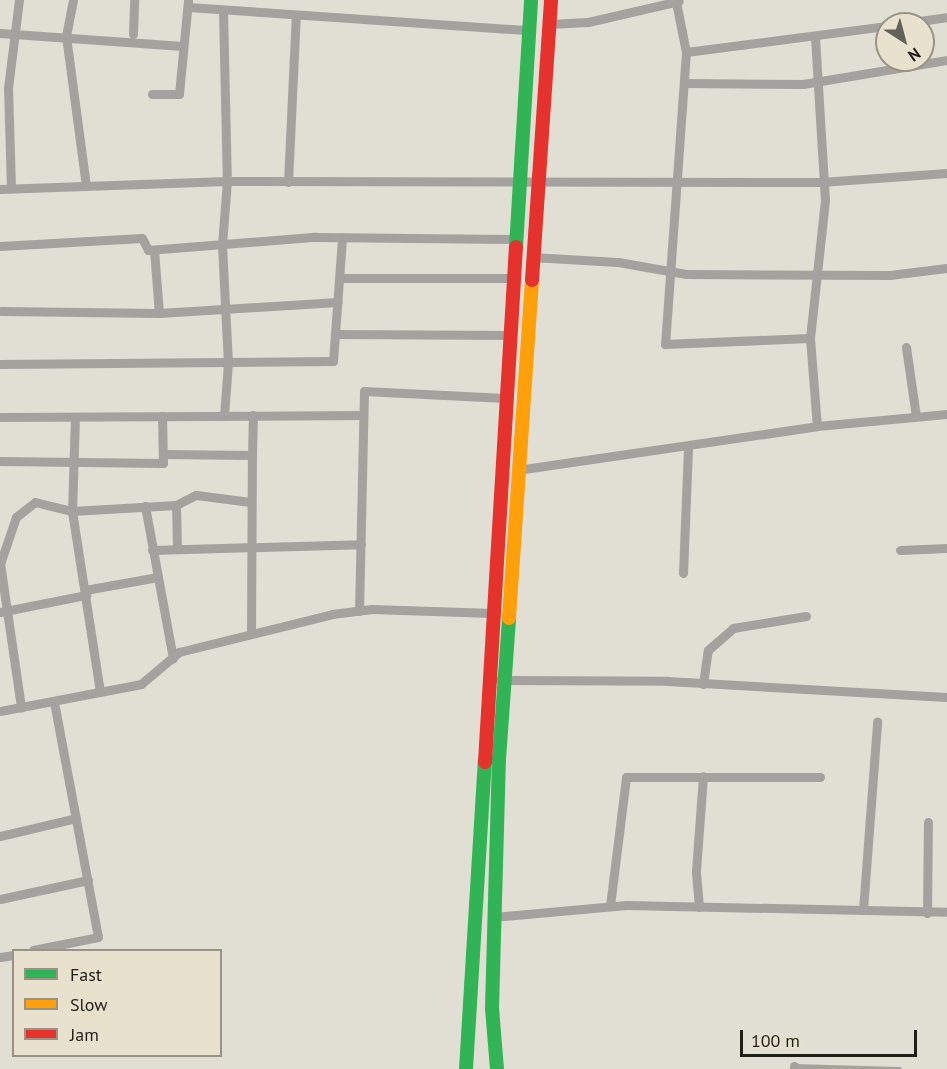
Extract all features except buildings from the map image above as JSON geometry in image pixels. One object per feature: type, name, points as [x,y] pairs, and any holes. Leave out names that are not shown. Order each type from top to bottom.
[{"type":"main road","points":[[466,1069],[531,0]]},
{"type":"main road","points":[[496,1069],[496,1033],[492,1008],[504,680],[530,256],[551,0]]},
{"type":"street","points":[[11,188],[8,87],[19,0]]},
{"type":"street","points":[[73,0],[66,36],[86,186]]},
{"type":"street","points":[[133,34],[134,0]]},
{"type":"street","points":[[549,24],[588,22],[679,1],[686,52],[685,83],[665,344],[810,338]]},
{"type":"street","points":[[152,94],[179,94],[188,4],[223,10],[529,30]]},
{"type":"street","points":[[223,10],[227,181],[222,245],[228,363],[224,416]]},
{"type":"street","points":[[288,182],[296,15]]},
{"type":"street","points":[[686,52],[875,28]]},
{"type":"street","points":[[0,33],[183,46]]},
{"type":"street","points":[[815,37],[820,80],[821,182],[825,200],[819,275],[810,338],[817,426]]},
{"type":"street","points":[[685,83],[820,80],[947,60]]},
{"type":"street","points":[[0,189],[227,181],[487,184],[519,180],[676,179],[821,182],[947,173]]},
{"type":"street","points":[[0,246],[142,238],[148,250],[154,250],[342,237],[515,238]]},
{"type":"street","points":[[0,364],[333,361],[342,237]]},
{"type":"street","points":[[154,250],[159,313]]},
{"type":"street","points":[[530,256],[670,270],[819,275],[890,275],[947,268]]},
{"type":"street","points":[[340,278],[513,278]]},
{"type":"street","points":[[1,311],[159,313],[338,302]]},
{"type":"street","points":[[336,334],[509,335]]},
{"type":"street","points":[[906,347],[916,416]]},
{"type":"street","points":[[359,611],[364,392],[505,398]]},
{"type":"street","points":[[0,417],[363,414]]},
{"type":"street","points":[[517,470],[817,426],[947,414]]},
{"type":"street","points":[[0,461],[75,464],[163,463],[162,416]]},
{"type":"street","points":[[251,633],[253,416]]},
{"type":"street","points":[[75,417],[72,510],[100,692]]},
{"type":"street","points":[[683,573],[687,446]]},
{"type":"street","points":[[163,454],[252,455]]},
{"type":"street","points":[[21,707],[4,611],[0,563],[16,517],[35,502],[72,510],[176,505],[196,495],[251,502]]},
{"type":"street","points":[[176,505],[177,548]]},
{"type":"street","points":[[145,506],[173,658]]},
{"type":"street","points":[[152,550],[253,545],[361,544]]},
{"type":"street","points":[[900,550],[947,548]]},
{"type":"street","points":[[4,611],[158,577]]},
{"type":"street","points":[[0,711],[141,684],[173,658],[251,633],[359,611],[492,613]]},
{"type":"street","points":[[703,684],[708,650],[733,628],[806,616]]},
{"type":"street","points":[[489,680],[703,684],[947,697]]},
{"type":"street","points":[[42,949],[98,937],[54,701]]},
{"type":"street","points":[[863,910],[877,722]]},
{"type":"street","points":[[699,907],[696,871],[703,776]]},
{"type":"street","points":[[610,906],[623,778],[820,777]]},
{"type":"street","points":[[0,836],[76,818]]},
{"type":"street","points":[[927,913],[928,822]]},
{"type":"street","points":[[0,899],[88,879]]},
{"type":"street","points":[[494,917],[610,906],[947,912]]},
{"type":"lane","points":[[794,1067],[899,1069]]},
{"type":"traffic: fast","points":[[516,247],[531,0]]},
{"type":"traffic: fast","points":[[497,1069],[492,1008],[499,759],[509,618]]},
{"type":"traffic: fast","points":[[466,1069],[485,762]]},
{"type":"traffic: slow","points":[[509,618],[532,280]]},
{"type":"traffic: jam","points":[[532,280],[551,0]]},
{"type":"traffic: jam","points":[[485,762],[516,247]]}]
